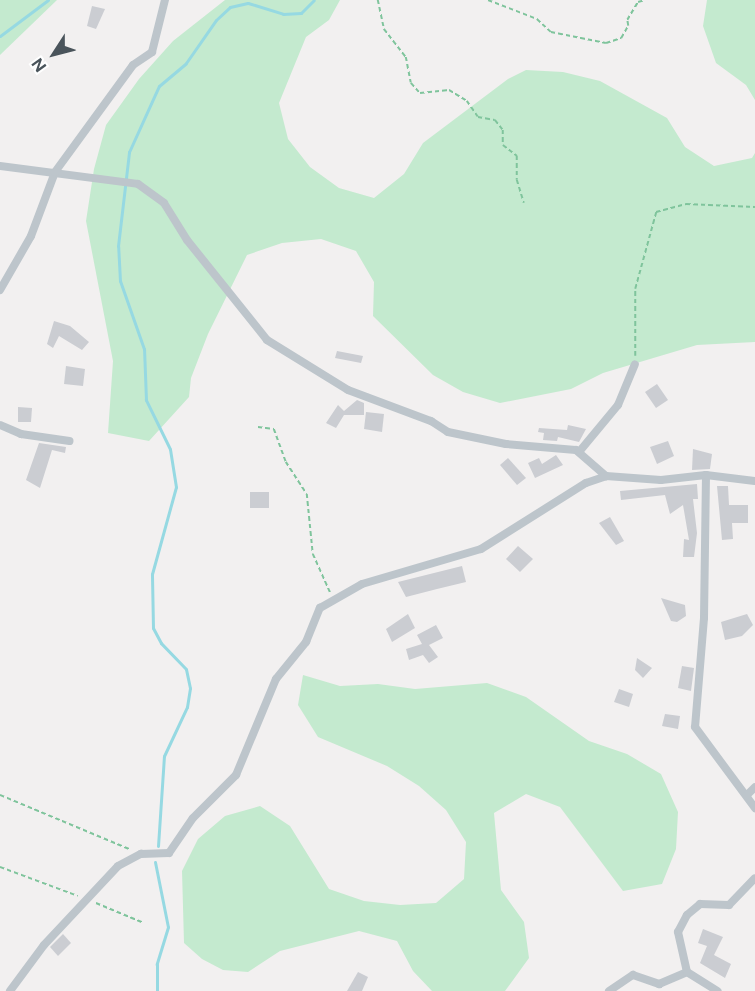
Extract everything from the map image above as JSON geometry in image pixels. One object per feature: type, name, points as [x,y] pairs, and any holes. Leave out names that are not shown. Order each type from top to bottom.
[{"type":"street","points":[[0,290],[31,236],[55,172],[133,65],[152,52],[165,0]]},
{"type":"street","points":[[0,166],[138,184],[164,204],[187,240],[267,340],[348,390],[431,421],[448,432],[506,444],[579,452],[606,476]]},
{"type":"street","points":[[579,452],[618,405],[635,364]]},
{"type":"street","points":[[0,425],[21,434],[69,441]]},
{"type":"street","points":[[706,475],[704,618],[695,727],[755,808]]},
{"type":"street","points":[[10,991],[83,900],[118,866],[141,854],[169,853],[193,818],[236,775],[276,679],[306,642],[320,608],[333,599],[362,584],[481,549],[586,483],[606,476],[661,480],[706,475],[755,481]]},
{"type":"street","points":[[747,795],[755,787]]},
{"type":"street","points":[[717,991],[687,972],[678,932],[687,915],[700,904],[729,905],[755,878]]},
{"type":"street","points":[[609,991],[633,975],[659,984],[687,972]]},
{"type":"path","points":[[378,0],[384,29],[406,57],[411,83],[420,93],[449,90],[467,100],[478,117],[495,120],[503,130],[503,145],[517,156],[517,180],[524,203]]},
{"type":"path","points":[[488,0],[537,19],[551,32],[606,43],[621,38],[628,26],[627,20],[638,2],[645,0]]},
{"type":"path","points":[[635,364],[635,289],[656,212],[694,204],[755,207]]},
{"type":"path","points":[[258,427],[274,429],[286,462],[306,494],[313,554],[333,599]]},
{"type":"path","points":[[0,795],[141,854]]},
{"type":"path","points":[[0,867],[85,899]]},
{"type":"path","points":[[95,903],[144,923]]},
{"type":"green space","points":[[0,0],[57,0],[0,55]]},
{"type":"green space","points":[[225,0],[340,0],[329,20],[306,37],[279,103],[288,139],[310,167],[339,188],[374,198],[404,174],[423,143],[508,79],[526,70],[563,72],[600,81],[667,118],[685,147],[714,166],[752,158],[755,153],[755,342],[697,345],[603,373],[571,389],[500,403],[463,392],[433,375],[373,316],[374,282],[356,251],[321,239],[282,243],[247,255],[208,334],[191,378],[189,397],[149,441],[108,433],[113,361],[86,221],[94,169],[106,125],[139,79],[173,41]]},
{"type":"green space","points":[[707,0],[755,0],[755,100],[746,85],[716,63],[703,26]]},
{"type":"green space","points":[[303,675],[340,686],[378,684],[415,689],[487,683],[526,697],[589,741],[627,754],[661,774],[678,812],[676,849],[662,884],[623,891],[560,807],[526,794],[494,813],[501,890],[524,922],[529,958],[505,991],[432,991],[413,971],[397,941],[359,931],[280,951],[248,972],[223,970],[202,959],[184,943],[182,871],[198,839],[225,816],[260,806],[290,826],[329,889],[364,901],[400,905],[436,903],[464,879],[466,842],[446,810],[419,786],[387,766],[318,737],[298,705]]},
{"type":"building","points":[[92,6],[105,9],[96,29],[87,26]]},
{"type":"building","points":[[54,321],[70,326],[89,342],[82,350],[59,336],[53,348],[47,344]]},
{"type":"building","points":[[337,351],[363,356],[361,363],[335,358]]},
{"type":"building","points":[[66,366],[85,369],[83,386],[64,384]]},
{"type":"building","points":[[657,384],[668,400],[656,408],[645,392]]},
{"type":"building","points":[[357,400],[364,403],[364,415],[344,415],[336,428],[326,423],[338,405],[344,411]]},
{"type":"building","points":[[18,407],[32,408],[31,422],[18,422]]},
{"type":"building","points":[[366,412],[384,414],[382,432],[364,429]]},
{"type":"building","points":[[568,425],[586,429],[579,442],[558,437],[557,441],[543,440],[544,433],[538,432],[539,428],[567,430]]},
{"type":"building","points":[[668,441],[674,456],[657,464],[650,447]]},
{"type":"building","points":[[39,443],[66,447],[65,453],[52,450],[40,488],[26,480]]},
{"type":"building","points":[[693,449],[712,454],[710,469],[692,470]]},
{"type":"building","points":[[556,455],[563,465],[535,478],[528,463],[539,458],[542,464]]},
{"type":"building","points":[[508,458],[526,478],[517,485],[500,465]]},
{"type":"building","points":[[697,484],[698,499],[693,499],[697,533],[694,557],[683,557],[684,539],[689,540],[683,505],[670,514],[665,495],[621,500],[620,491]]},
{"type":"building","points":[[717,486],[728,486],[729,505],[748,505],[748,523],[732,523],[733,539],[722,540]]},
{"type":"building","points":[[250,492],[269,492],[269,508],[250,508]]},
{"type":"building","points":[[610,517],[624,541],[616,545],[599,523]]},
{"type":"building","points":[[518,546],[533,559],[520,572],[506,559]]},
{"type":"building","points":[[462,566],[466,582],[406,597],[398,582]]},
{"type":"building","points":[[661,598],[685,605],[686,616],[677,622],[671,621]]},
{"type":"building","points":[[408,614],[415,628],[392,642],[386,629]]},
{"type":"building","points":[[747,614],[753,625],[742,636],[725,640],[721,622]]},
{"type":"building","points":[[436,625],[443,638],[429,645],[438,657],[429,663],[423,655],[409,660],[406,649],[422,644],[417,635]]},
{"type":"building","points":[[637,658],[652,668],[643,678],[635,670]]},
{"type":"building","points":[[682,666],[694,668],[691,691],[678,688]]},
{"type":"building","points":[[619,689],[633,694],[629,707],[614,702]]},
{"type":"building","points":[[665,714],[680,716],[678,729],[662,726]]},
{"type":"building","points":[[703,929],[723,937],[714,955],[731,964],[725,978],[700,963],[707,946],[698,943]]},
{"type":"building","points":[[63,934],[71,943],[58,956],[50,947]]},
{"type":"building","points":[[358,972],[368,977],[362,991],[347,991]]},
{"type":"waterway","points":[[0,36],[48,0]]},
{"type":"waterway","points":[[158,846],[164,756],[187,707],[190,688],[186,669],[161,643],[153,628],[152,574],[176,487],[170,449],[146,400],[144,349],[120,281],[118,246],[129,152],[159,86],[186,63],[216,20],[230,7],[248,3],[283,14],[301,13],[314,0]]},
{"type":"waterway","points":[[155,862],[168,927],[157,964],[157,991]]}]
